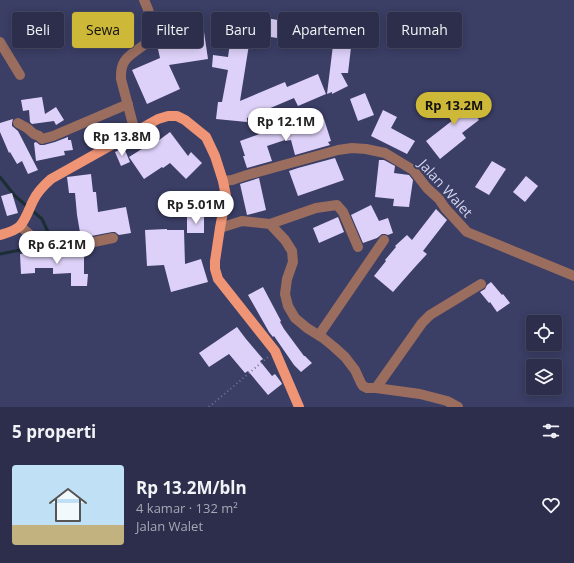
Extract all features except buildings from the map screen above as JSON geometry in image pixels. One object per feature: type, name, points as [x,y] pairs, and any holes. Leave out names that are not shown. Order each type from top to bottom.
[{"type":"main road","points":[[0,235],[14,230],[22,223],[33,200],[43,186],[51,179],[158,119],[168,116],[177,116],[185,120],[206,137],[224,181],[226,196],[215,261],[215,269],[218,279],[275,351],[299,407]]},
{"type":"street","points":[[135,132],[121,79],[121,71],[122,64],[127,58],[150,41],[152,36],[152,22],[144,0]]},
{"type":"street","points":[[0,42],[20,75]]},
{"type":"street","points":[[18,123],[42,139],[53,136],[128,104]]},
{"type":"street","name":"Jalan Walet","points":[[224,181],[338,150],[352,148],[385,153],[413,170],[427,188],[439,199],[449,213],[467,232],[574,276]]},
{"type":"street","points":[[220,228],[242,221],[270,224],[316,208],[337,205],[343,212],[358,247]]},
{"type":"street","points":[[22,223],[33,238],[48,250],[56,250],[113,238]]},
{"type":"street","points":[[270,224],[285,240],[292,251],[293,262],[285,294],[288,306],[295,318],[307,328],[319,335],[345,358],[355,370],[363,386],[367,388],[420,394],[446,401],[458,407]]},
{"type":"street","points":[[319,335],[384,240]]},
{"type":"street","points":[[376,388],[422,323],[430,315],[481,284]]},
{"type":"path","points":[[209,407],[275,351]]},
{"type":"waterway","points":[[0,177],[15,196],[42,219],[48,232],[44,240],[35,247],[0,254]]}]
